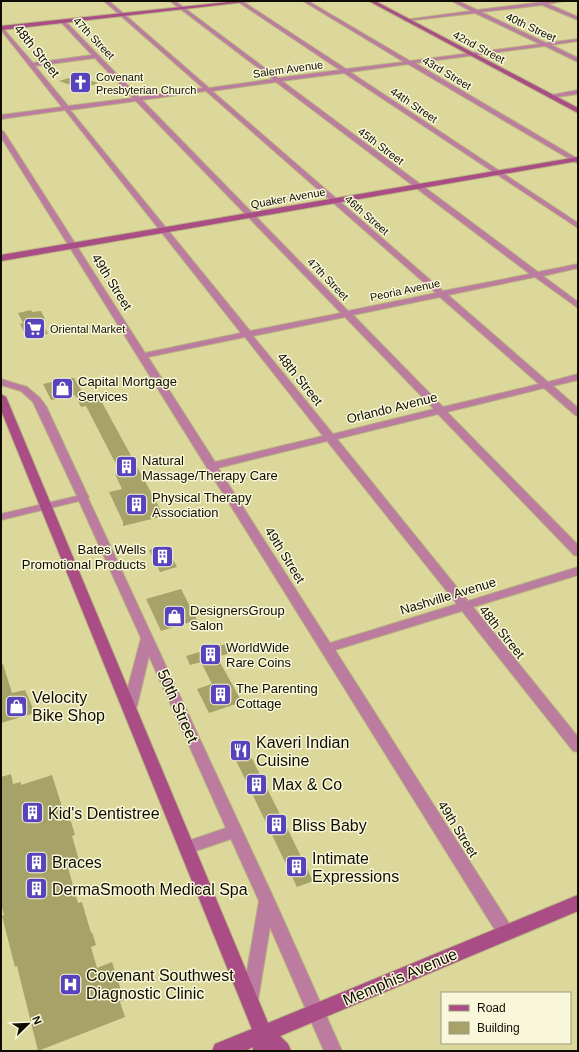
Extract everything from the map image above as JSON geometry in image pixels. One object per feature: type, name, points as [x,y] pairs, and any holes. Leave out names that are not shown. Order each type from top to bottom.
[{"type":"main road","points":[[1,28],[252,1]]},
{"type":"main road","name":"42nd Street","points":[[371,1],[578,111]]},
{"type":"main road","name":"Quaker Avenue","points":[[1,258],[576,160]]},
{"type":"main road","points":[[1,397],[130,706],[250,1001],[263,1042],[281,1051]]},
{"type":"main road","name":"Memphis Avenue","points":[[222,1051],[263,1042],[316,1012],[578,903]]},
{"type":"street","name":"46th Street","points":[[106,1],[578,413]]},
{"type":"street","name":"45th Street","points":[[172,1],[578,306]]},
{"type":"street","name":"43rd Street","points":[[305,1],[576,160]]},
{"type":"street","name":"40th Street","points":[[454,1],[578,60]]},
{"type":"street","points":[[536,1],[578,19]]},
{"type":"street","points":[[406,20],[562,1]]},
{"type":"street","name":"44th Street","points":[[240,2],[578,226]]},
{"type":"street","name":"47th Street","points":[[63,22],[578,552]]},
{"type":"street","name":"48th Street","points":[[1,28],[578,747]]},
{"type":"street","name":"Salem Avenue","points":[[3,114],[66,108],[208,90],[578,40]]},
{"type":"street","points":[[31,64],[97,56]]},
{"type":"street","points":[[550,96],[578,92]]},
{"type":"street","points":[[3,114],[30,108]]},
{"type":"street","name":"49th Street","points":[[1,132],[506,932]]},
{"type":"street","name":"Peoria Avenue","points":[[142,356],[578,266]]},
{"type":"street","name":"Orlando Avenue","points":[[212,466],[578,377]]},
{"type":"street","name":"50th Street","points":[[1,382],[19,387],[35,396],[41,406],[148,637],[333,1051]]},
{"type":"street","points":[[1,518],[84,497]]},
{"type":"street","name":"Nashville Avenue","points":[[327,648],[578,571]]},
{"type":"street","points":[[130,706],[148,637]]},
{"type":"street","points":[[187,848],[235,831]]},
{"type":"street","points":[[250,1001],[267,901]]},
{"type":"building","name":"Covenant Presbyterian Church","points":[[76,76],[98,83],[82,89],[59,81]]},
{"type":"building","points":[[31,310],[32,312],[41,311],[45,319],[41,320],[48,334],[27,338],[20,324],[23,323],[18,313]]},
{"type":"building","points":[[74,378],[87,400],[99,397],[164,516],[123,526],[123,522],[109,492],[122,489],[115,474],[120,472],[86,406],[81,407],[75,395],[51,400],[43,384]]},
{"type":"building","name":"Bates Wells Promotional Products","points":[[166,546],[177,567],[160,572],[149,550]]},
{"type":"building","points":[[181,589],[197,620],[161,631],[146,599]]},
{"type":"building","points":[[229,643],[234,652],[217,657],[242,702],[209,713],[197,689],[212,684],[201,662],[190,665],[186,656]]},
{"type":"building","name":"Velocity Bike Shop","points":[[3,664],[12,693],[25,690],[35,713],[1,723],[1,665]]},
{"type":"building","points":[[243,741],[313,881],[297,887],[229,746]]},
{"type":"building","points":[[11,774],[13,784],[21,782],[21,785],[52,775],[65,816],[69,815],[75,835],[72,836],[79,860],[67,864],[78,903],[82,902],[96,945],[91,947],[97,968],[112,962],[124,1000],[120,1002],[125,1017],[38,1051],[17,966],[15,967],[2,916],[4,915],[1,903],[1,777]]},
{"type":"place","name":"Covenant Presbyterian Church","points":[[81,83]]},
{"type":"place","name":"Oriental Market","points":[[34,329]]},
{"type":"place","name":"Capital Mortgage Services","points":[[63,388]]},
{"type":"place","name":"Natural Massage/Therapy Care","points":[[127,467]]},
{"type":"place","name":"Physical Therapy Association","points":[[136,504]]},
{"type":"place","name":"Bates Wells Promotional Products","points":[[162,556]]},
{"type":"place","name":"DesignersGroup Salon","points":[[175,617]]},
{"type":"place","name":"WorldWide Rare Coins","points":[[210,654]]},
{"type":"place","name":"The Parenting Cottage","points":[[220,695]]},
{"type":"place","name":"Velocity Bike Shop","points":[[17,706]]},
{"type":"place","name":"Kaveri Indian Cuisine","points":[[240,751]]},
{"type":"place","name":"Max & Co","points":[[256,784]]},
{"type":"place","name":"Kid's Dentistree","points":[[33,813]]},
{"type":"place","name":"Bliss Baby","points":[[276,825]]},
{"type":"place","name":"Braces","points":[[37,862]]},
{"type":"place","name":"Intimate Expressions","points":[[297,867]]},
{"type":"place","name":"DermaSmooth Medical Spa","points":[[37,889]]},
{"type":"place","name":"Covenant Southwest Diagnostic Clinic","points":[[70,984]]}]
